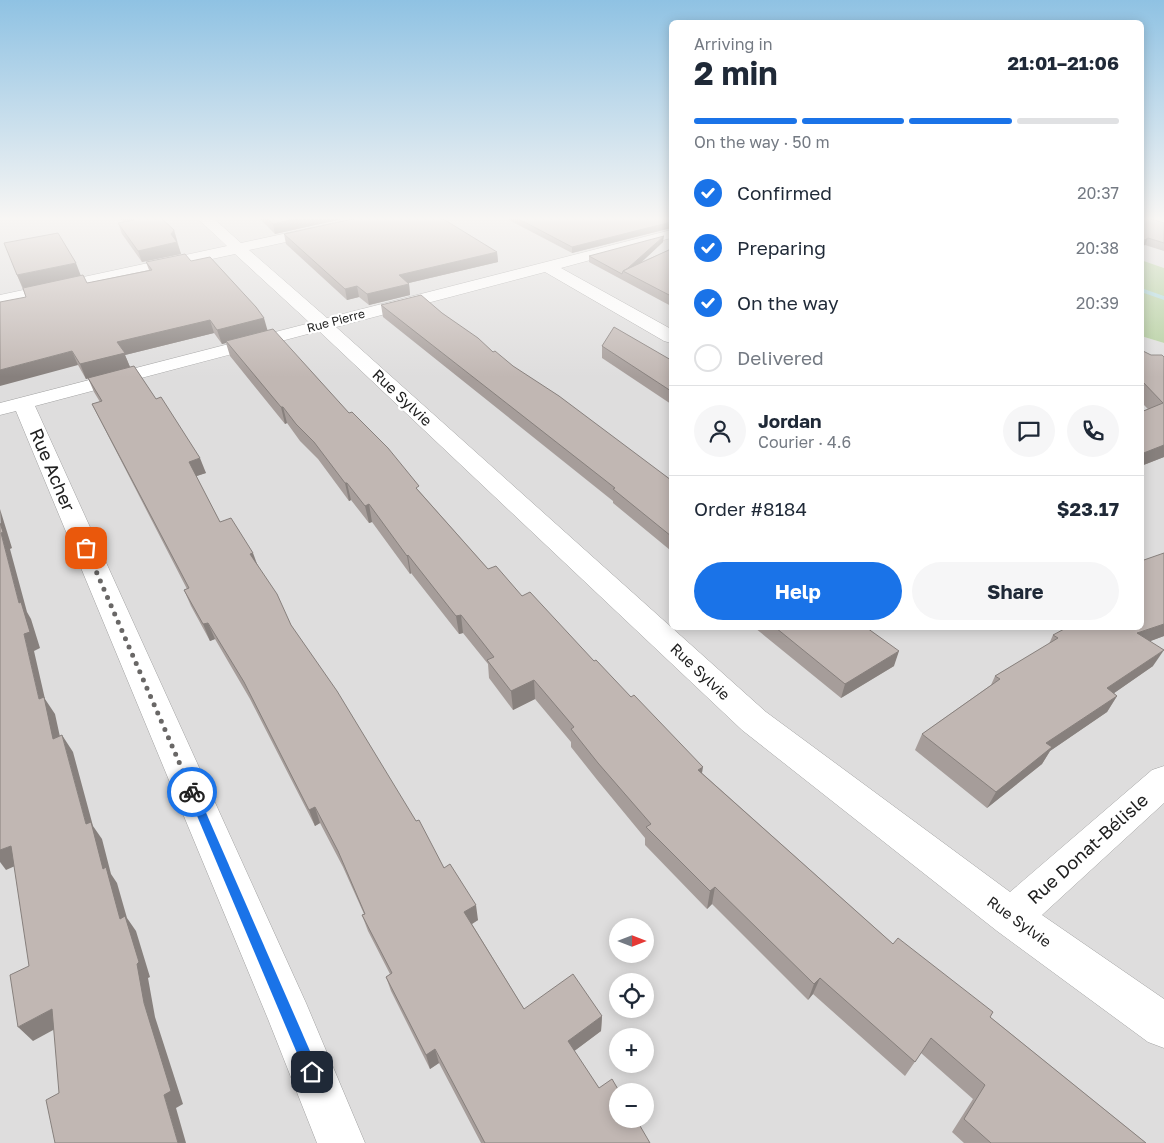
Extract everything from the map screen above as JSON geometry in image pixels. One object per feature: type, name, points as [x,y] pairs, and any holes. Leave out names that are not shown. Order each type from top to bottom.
[{"type":"street","points":[[0,300],[138,270]]},
{"type":"street","name":"Rue Sylvie","points":[[261,270],[323,324],[754,721],[1011,917],[1164,1026]]},
{"type":"street","name":"Rue Pierre","points":[[12,406],[529,270]]},
{"type":"street","points":[[554,270],[669,336]]},
{"type":"street","name":"Rue Acher","points":[[12,406],[282,1001],[341,1143]]},
{"type":"street","name":"Rue Donat-Bélisle","points":[[1011,917],[1164,781]]},
{"type":"shaded area","points":[[0,270],[669,270],[669,630],[1144,630],[1144,337],[1164,343],[1164,1143],[0,1143]]},
{"type":"green space","points":[[1144,270],[1164,270],[1164,343],[1144,337]]},
{"type":"building","points":[[15,270],[40,270],[17,275]]},
{"type":"building","points":[[150,270],[222,270],[264,318],[217,330],[210,320],[117,342],[125,353],[80,364],[72,351],[0,370],[0,302],[26,297],[23,288],[83,275],[87,283]]},
{"type":"building","points":[[324,270],[419,270],[399,275],[409,284],[367,294],[357,286],[345,289]]},
{"type":"building","points":[[669,270],[669,295],[623,271]]},
{"type":"building","points":[[421,295],[442,313],[478,338],[493,352],[495,351],[513,366],[559,396],[669,478],[669,534],[613,489],[615,488],[381,305]]},
{"type":"building","points":[[614,327],[669,359],[669,390],[602,346]]},
{"type":"building","points":[[273,329],[349,413],[352,412],[388,448],[419,486],[416,488],[488,569],[496,566],[522,596],[530,592],[594,661],[596,660],[631,697],[634,695],[703,767],[698,770],[893,944],[898,938],[993,1012],[990,1017],[1146,1143],[991,1143],[964,1119],[985,1085],[931,1038],[915,1062],[820,978],[814,984],[715,887],[710,891],[646,827],[651,824],[598,763],[571,729],[574,727],[534,680],[511,691],[487,660],[494,657],[461,615],[456,616],[407,556],[369,504],[365,506],[314,442],[281,407],[226,341]]},
{"type":"building","points":[[1144,352],[1151,355],[1162,355],[1164,357],[1164,445],[1144,453],[1144,411],[1163,403],[1144,383]]},
{"type":"building","points":[[134,366],[156,399],[161,397],[200,458],[189,462],[220,522],[231,518],[253,553],[250,554],[277,594],[291,625],[337,691],[416,821],[419,820],[444,868],[450,864],[476,905],[464,912],[524,1009],[573,974],[602,1016],[568,1041],[599,1088],[612,1079],[614,1083],[609,1083],[609,1128],[641,1128],[650,1143],[485,1143],[435,1049],[426,1055],[386,977],[392,973],[362,915],[365,914],[338,851],[315,807],[309,810],[244,682],[208,623],[203,624],[184,590],[189,588],[92,404],[102,401],[88,378]]},
{"type":"building","points":[[0,523],[19,603],[21,602],[30,632],[24,634],[39,699],[44,697],[53,739],[62,735],[86,824],[91,822],[103,869],[106,867],[120,919],[125,916],[139,962],[137,964],[144,1003],[171,1091],[164,1095],[178,1143],[55,1143],[46,1100],[59,1093],[52,1009],[18,1027],[10,975],[29,966],[11,846],[0,850]]},
{"type":"building","points":[[1164,553],[1164,624],[1137,633],[1164,650],[1107,688],[1117,696],[1046,743],[1052,747],[996,792],[922,734],[1000,679],[995,676],[1058,638],[1053,635],[1062,630],[1144,630],[1144,560]]},
{"type":"building","points":[[778,630],[870,630],[899,651],[845,684]]},
{"type":"waterway","points":[[1144,291],[1164,298]]},
{"type":"way so far","points":[[86,548],[192,792]]},
{"type":"route","points":[[192,792],[312,1072]]}]
